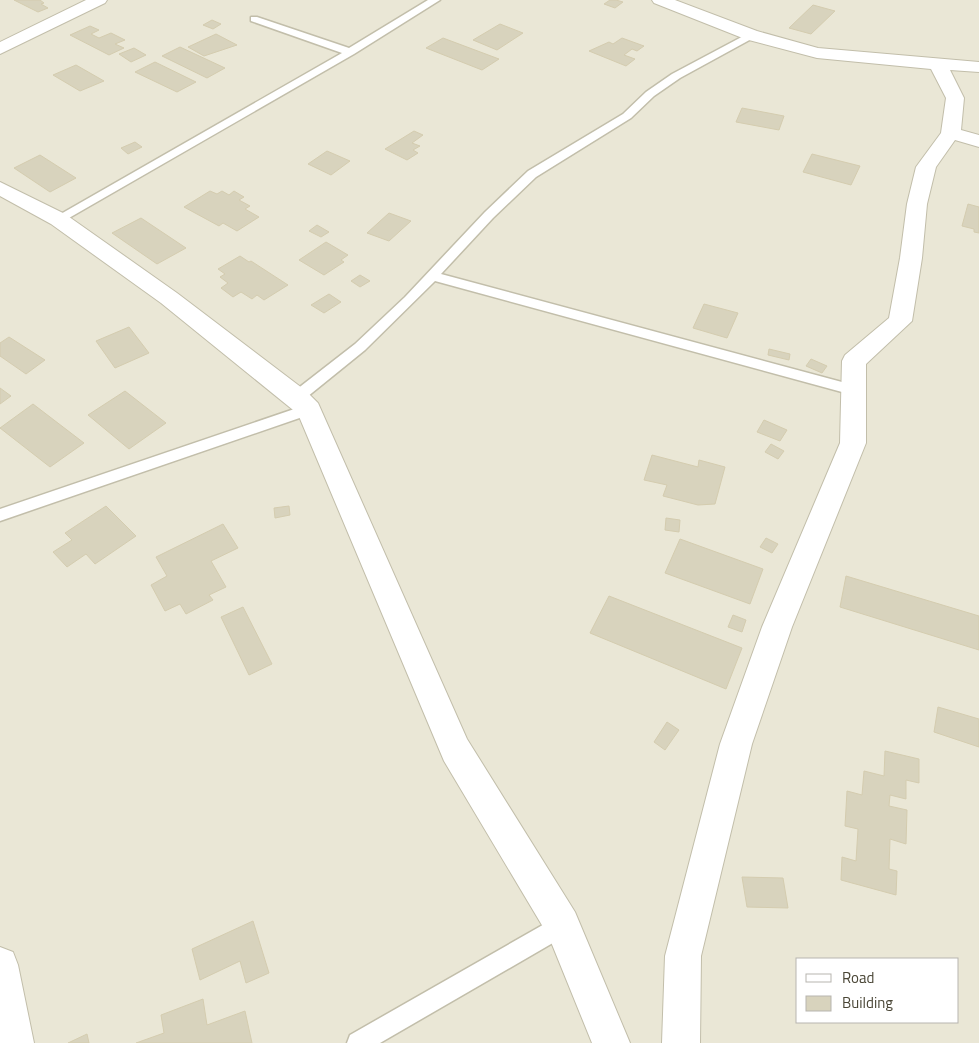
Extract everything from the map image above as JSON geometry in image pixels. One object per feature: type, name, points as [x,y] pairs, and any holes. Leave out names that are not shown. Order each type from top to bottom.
[{"type":"street","points":[[0,49],[99,0]]},
{"type":"street","points":[[660,0],[751,35],[817,53],[938,65],[979,67]]},
{"type":"street","points":[[681,1043],[683,956],[736,744],[778,626],[853,443],[854,361],[900,321],[911,258],[917,204],[926,167],[951,133],[955,98],[938,65]]},
{"type":"street","points":[[951,133],[979,141]]},
{"type":"street","points":[[0,188],[58,219],[169,298],[303,403],[454,750],[562,925],[611,1043]]},
{"type":"street","points":[[0,965],[15,1043]]},
{"type":"lane","points":[[58,219],[350,52],[435,0]]},
{"type":"lane","points":[[254,19],[350,52]]},
{"type":"lane","points":[[0,515],[303,403],[410,300],[431,276],[532,174],[599,136],[627,116],[650,94],[690,67],[751,35]]},
{"type":"lane","points":[[431,276],[854,390]]},
{"type":"lane","points":[[358,1043],[562,925]]},
{"type":"shaded area","points":[[0,0],[979,0],[979,1043],[0,1043]]},
{"type":"building","points":[[14,0],[40,0],[44,3],[41,4],[48,8],[38,12]]},
{"type":"building","points":[[610,0],[623,2],[615,8],[604,4]]},
{"type":"building","points":[[813,5],[835,11],[811,34],[789,28]]},
{"type":"building","points":[[212,20],[221,24],[213,29],[203,25]]},
{"type":"building","points":[[500,24],[523,33],[497,50],[473,40]]},
{"type":"building","points":[[90,26],[99,30],[91,34],[99,38],[111,33],[125,40],[115,44],[124,48],[109,55],[70,35]]},
{"type":"building","points":[[216,34],[237,45],[204,56],[188,47]]},
{"type":"building","points":[[443,38],[499,59],[482,70],[426,48]]},
{"type":"building","points":[[622,38],[644,46],[637,51],[632,49],[624,55],[635,59],[626,66],[589,51],[609,42],[613,44]]},
{"type":"building","points":[[180,47],[225,68],[207,78],[162,56]]},
{"type":"building","points":[[134,48],[146,55],[131,62],[119,54]]},
{"type":"building","points":[[155,62],[196,82],[177,92],[135,72]]},
{"type":"building","points":[[76,65],[104,81],[80,91],[53,75]]},
{"type":"building","points":[[742,108],[784,116],[779,130],[736,122]]},
{"type":"building","points":[[414,131],[423,135],[412,143],[420,146],[413,150],[418,153],[407,160],[385,149]]},
{"type":"building","points":[[135,142],[142,147],[128,154],[121,148]]},
{"type":"building","points":[[327,151],[350,161],[331,175],[308,164]]},
{"type":"building","points":[[812,154],[860,166],[851,185],[803,172]]},
{"type":"building","points":[[40,155],[76,178],[50,192],[14,168]]},
{"type":"building","points":[[210,191],[217,194],[222,191],[229,195],[234,191],[244,197],[239,200],[250,206],[245,209],[259,217],[237,231],[223,223],[219,226],[184,207]]},
{"type":"building","points":[[968,204],[979,207],[979,233],[974,232],[974,229],[962,226]]},
{"type":"building","points":[[389,213],[411,221],[389,241],[367,233]]},
{"type":"building","points":[[141,218],[186,248],[157,264],[112,233]]},
{"type":"building","points":[[317,225],[329,232],[321,237],[309,231]]},
{"type":"building","points":[[326,242],[348,255],[341,260],[344,262],[324,275],[299,260]]},
{"type":"building","points":[[240,256],[288,285],[264,300],[257,295],[252,299],[241,292],[233,297],[221,288],[228,283],[220,277],[225,274],[218,269]]},
{"type":"building","points":[[360,275],[370,281],[360,287],[351,281]]},
{"type":"building","points":[[329,294],[341,302],[324,313],[311,305]]},
{"type":"building","points":[[704,304],[738,313],[727,338],[693,328]]},
{"type":"building","points":[[129,327],[149,353],[115,368],[96,341]]},
{"type":"building","points":[[9,337],[45,360],[26,374],[0,356],[0,343]]},
{"type":"building","points":[[769,349],[790,354],[789,360],[768,355]]},
{"type":"building","points":[[811,359],[827,366],[822,373],[806,366]]},
{"type":"building","points":[[0,388],[11,396],[0,404]]},
{"type":"building","points":[[125,391],[166,423],[129,449],[88,415]]},
{"type":"building","points":[[33,404],[84,443],[50,467],[0,428]]},
{"type":"building","points":[[764,420],[787,430],[780,441],[757,432]]},
{"type":"building","points":[[771,444],[784,451],[778,459],[765,452]]},
{"type":"building","points":[[652,455],[698,467],[699,460],[725,467],[715,504],[698,505],[663,496],[667,485],[644,480]]},
{"type":"building","points":[[106,506],[136,536],[95,564],[86,554],[67,567],[53,552],[72,540],[65,533]]},
{"type":"building","points":[[289,506],[290,515],[275,518],[274,508]]},
{"type":"building","points":[[666,518],[680,520],[679,532],[665,530]]},
{"type":"building","points":[[223,524],[238,548],[211,561],[226,587],[209,595],[213,600],[186,614],[180,604],[165,611],[151,585],[167,576],[156,557]]},
{"type":"building","points":[[766,538],[778,544],[772,553],[760,547]]},
{"type":"building","points":[[680,539],[763,569],[750,604],[665,573]]},
{"type":"building","points":[[846,576],[979,616],[979,650],[840,607]]},
{"type":"building","points":[[609,596],[742,648],[726,689],[590,633]]},
{"type":"building","points":[[243,607],[272,664],[249,675],[221,617]]},
{"type":"building","points":[[733,615],[746,620],[742,632],[728,627]]},
{"type":"building","points":[[938,707],[979,719],[979,747],[934,732]]},
{"type":"building","points":[[667,722],[679,730],[665,750],[654,742]]},
{"type":"building","points":[[885,751],[919,759],[919,783],[906,780],[906,799],[890,795],[889,806],[907,810],[906,844],[890,839],[889,869],[897,871],[896,895],[841,880],[842,857],[856,861],[858,829],[845,826],[847,791],[862,795],[864,771],[884,776]]},
{"type":"building","points":[[742,877],[783,878],[788,908],[747,907]]},
{"type":"building","points":[[253,921],[269,973],[246,983],[240,961],[200,980],[192,949]]},
{"type":"building","points":[[203,999],[207,1025],[245,1011],[252,1043],[136,1043],[164,1033],[161,1015]]},
{"type":"building","points":[[87,1034],[89,1043],[68,1043]]}]
